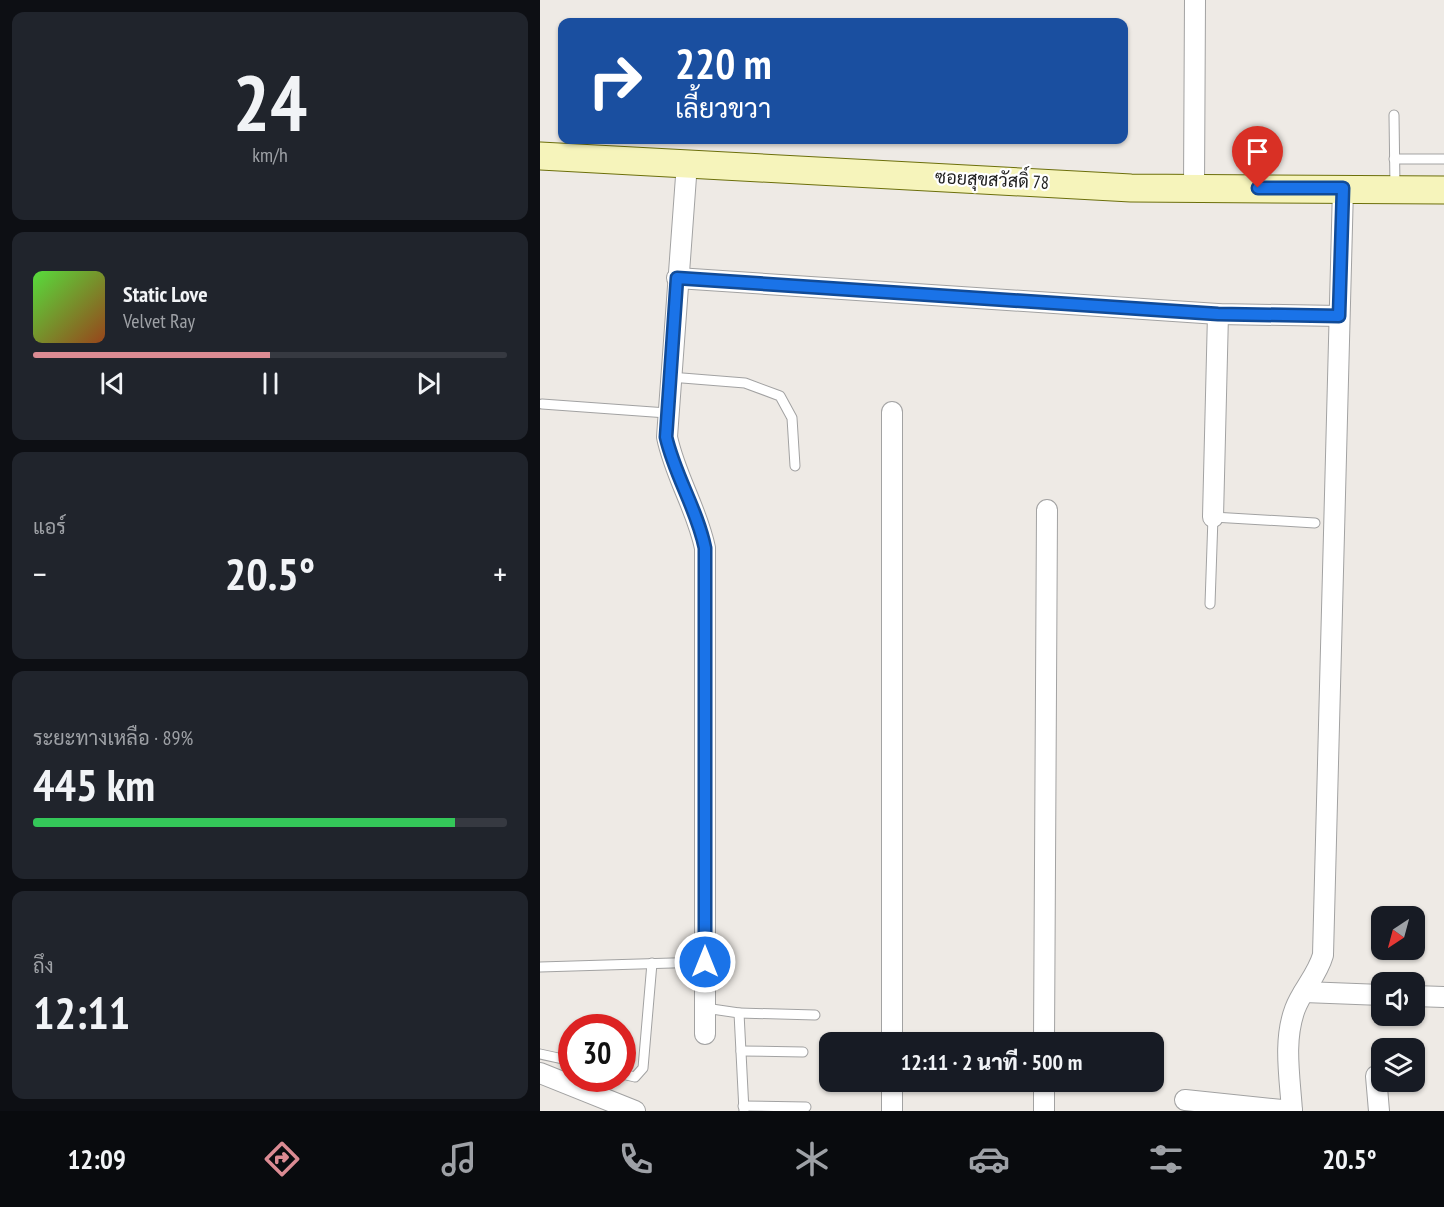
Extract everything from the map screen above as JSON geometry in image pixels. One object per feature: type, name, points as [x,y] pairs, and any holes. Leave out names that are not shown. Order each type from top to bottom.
[{"type":"street","points":[[1194,188],[1195,0]]},
{"type":"street","name":"ซอยสุขสวัสดิ์ 78","points":[[540,156],[1131,188],[1444,190]]},
{"type":"street","points":[[687,163],[666,437],[671,456],[700,524],[705,548],[705,1034]]},
{"type":"street","points":[[1185,1100],[1292,1111],[1288,1056],[1291,1022],[1295,1007],[1316,975],[1323,956],[1343,188]]},
{"type":"street","points":[[677,278],[1218,314],[1339,316]]},
{"type":"street","points":[[1214,517],[1218,314]]},
{"type":"street","points":[[892,412],[892,1032]]},
{"type":"street","points":[[1044,1032],[1047,510]]},
{"type":"street","points":[[1304,992],[1371,995]]},
{"type":"street","points":[[1425,996],[1444,997]]},
{"type":"street","points":[[540,1073],[635,1111]]},
{"type":"street","points":[[891,1111],[892,1092]]},
{"type":"street","points":[[1044,1092],[1044,1111]]},
{"type":"street","points":[[1377,1092],[1379,1111]]},
{"type":"lane","points":[[1394,115],[1395,189]]},
{"type":"lane","points":[[1394,159],[1444,159]]},
{"type":"lane","points":[[670,377],[745,383],[780,396],[792,418],[795,466]]},
{"type":"lane","points":[[542,404],[667,413]]},
{"type":"lane","points":[[1210,604],[1214,517],[1315,523]]},
{"type":"lane","points":[[540,968],[705,962]]},
{"type":"lane","points":[[636,1075],[643,1068],[652,963]]},
{"type":"lane","points":[[705,1008],[739,1013],[815,1015]]},
{"type":"lane","points":[[739,1013],[744,1108],[806,1107]]},
{"type":"lane","points":[[741,1050],[803,1052]]},
{"type":"lane","points":[[540,1054],[558,1058]]},
{"type":"route","points":[[705,962],[707,598],[705,548],[700,524],[671,456],[666,437],[677,278],[1218,314],[1339,316],[1343,188],[1258,188]]}]
